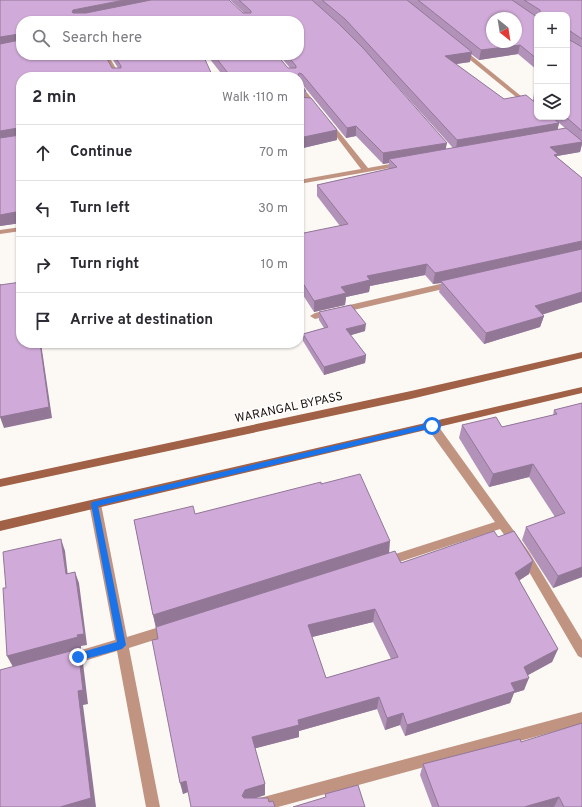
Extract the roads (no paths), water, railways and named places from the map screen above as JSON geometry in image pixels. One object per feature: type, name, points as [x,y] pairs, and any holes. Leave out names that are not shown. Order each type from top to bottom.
[{"type":"main road","name":"WARANGAL BYPASS","points":[[0,483],[96,464],[380,402],[582,355]]},
{"type":"main road","points":[[0,526],[582,390]]},
{"type":"street","points":[[454,44],[534,110]]},
{"type":"street","points":[[108,60],[115,72]]},
{"type":"street","points":[[304,93],[316,110],[366,170]]},
{"type":"street","points":[[304,181],[406,163]]},
{"type":"street","points":[[0,232],[16,230]]},
{"type":"street","points":[[315,316],[460,282]]},
{"type":"street","points":[[432,426],[525,555],[582,652]]},
{"type":"street","points":[[94,504],[153,807]]},
{"type":"street","points":[[376,564],[503,524]]},
{"type":"street","points":[[57,663],[122,645],[181,626]]},
{"type":"street","points":[[252,807],[582,718]]}]
